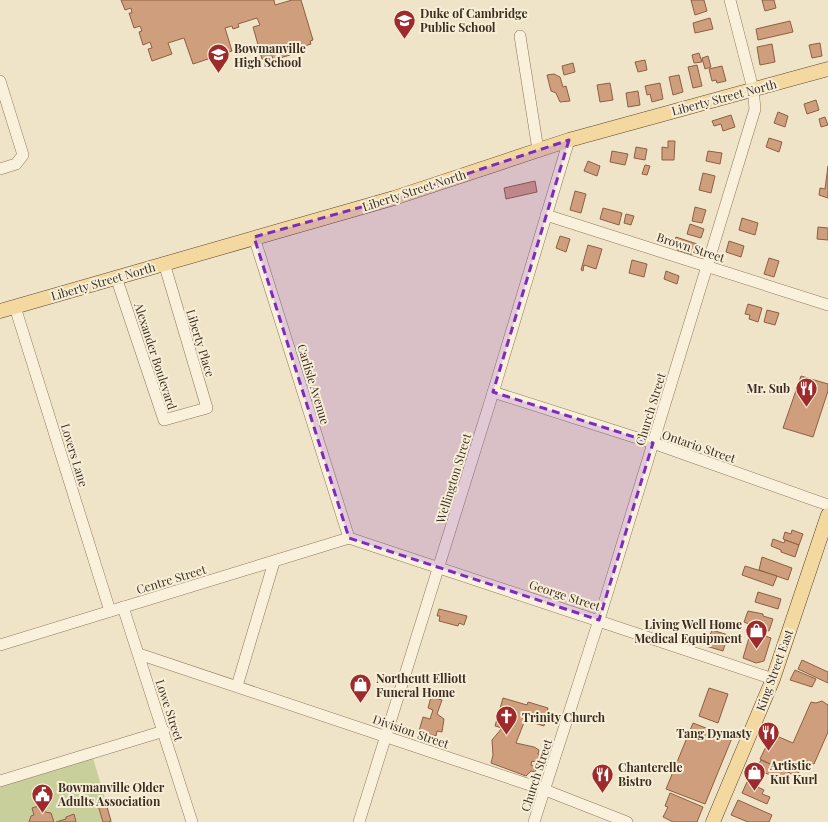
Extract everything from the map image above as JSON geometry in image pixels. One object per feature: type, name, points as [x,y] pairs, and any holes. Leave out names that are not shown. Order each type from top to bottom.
[{"type":"main road","name":"Liberty Street North","points":[[0,311],[394,198],[568,140],[828,69]]},
{"type":"main road","name":"King Street East","points":[[713,822],[773,679],[828,515]]},
{"type":"street","name":"Church Street","points":[[534,822],[599,620],[755,109],[753,89],[730,0]]},
{"type":"street","points":[[520,36],[538,150]]},
{"type":"street","points":[[0,81],[23,155],[16,164],[0,169]]},
{"type":"street","name":"Wellington Street","points":[[359,822],[493,392],[568,140]]},
{"type":"street","name":"Brown Street","points":[[546,215],[707,265],[828,305]]},
{"type":"street","name":"Carlisle Avenue","points":[[254,237],[349,538]]},
{"type":"street","name":"Liberty Place","points":[[164,264],[207,408],[187,415]]},
{"type":"street","name":"Alexander Boulevard","points":[[116,277],[164,420],[187,415]]},
{"type":"street","name":"Lovers Lane","points":[[15,307],[110,611]]},
{"type":"street","name":"Ontario Street","points":[[493,392],[653,443],[828,505]]},
{"type":"street","name":"Centre Street","points":[[0,645],[349,538]]},
{"type":"street","name":"George Street","points":[[349,538],[773,679]]},
{"type":"street","points":[[237,686],[274,562]]},
{"type":"street","name":"Lowe Street","points":[[123,607],[192,822]]},
{"type":"street","name":"Division Street","points":[[139,654],[545,790],[627,822]]},
{"type":"street","points":[[0,781],[164,731]]},
{"type":"highlighted area","points":[[569,140],[493,392],[653,443],[599,620],[349,538],[254,237],[394,198]]},
{"type":"green space","points":[[93,758],[112,822],[0,822],[0,786]]},
{"type":"building","points":[[121,0],[274,0],[275,5],[292,0],[301,0],[313,40],[310,41],[311,44],[289,51],[290,55],[273,60],[272,56],[262,59],[253,27],[260,25],[257,18],[238,24],[239,27],[233,29],[232,26],[225,28],[232,51],[193,64],[184,38],[168,43],[172,54],[152,61],[148,49],[152,48],[150,42],[143,45],[139,32],[142,31],[140,26],[134,28],[129,13],[132,13],[131,8],[125,10]]},
{"type":"building","points":[[691,0],[704,0],[707,11],[695,15]]},
{"type":"building","points":[[762,0],[774,0],[776,8],[765,11]]},
{"type":"building","points":[[710,18],[713,29],[695,33],[693,23]]},
{"type":"building","points":[[790,21],[793,32],[758,40],[756,29]]},
{"type":"building","points":[[820,43],[822,56],[812,58],[809,45]]},
{"type":"building","points":[[772,44],[775,62],[760,65],[757,47]]},
{"type":"building","points":[[699,53],[702,62],[694,63],[692,55]]},
{"type":"building","points":[[708,56],[711,67],[705,69],[702,58]]},
{"type":"building","points":[[645,60],[647,70],[638,72],[635,62]]},
{"type":"building","points":[[573,63],[575,72],[564,75],[562,66]]},
{"type":"building","points":[[697,65],[702,86],[693,88],[688,67]]},
{"type":"building","points":[[722,66],[726,81],[717,83],[716,80],[712,81],[709,69]]},
{"type":"building","points":[[554,74],[560,77],[563,87],[566,86],[570,101],[560,102],[556,93],[551,91],[547,75]]},
{"type":"building","points":[[679,75],[683,92],[673,95],[669,77]]},
{"type":"building","points":[[610,83],[613,100],[600,102],[597,85]]},
{"type":"building","points":[[660,83],[663,99],[652,102],[650,94],[647,95],[645,86]]},
{"type":"building","points":[[638,91],[640,105],[628,107],[626,93]]},
{"type":"building","points":[[816,100],[819,110],[807,114],[804,104]]},
{"type":"building","points":[[778,112],[788,116],[785,127],[774,123]]},
{"type":"building","points":[[731,115],[735,127],[723,131],[721,124],[714,126],[712,121]]},
{"type":"building","points":[[825,117],[828,125],[821,127],[819,119]]},
{"type":"building","points":[[769,138],[782,142],[779,152],[766,147]]},
{"type":"building","points":[[668,141],[675,141],[674,160],[662,160],[662,147],[668,148]]},
{"type":"building","points":[[636,147],[647,149],[645,160],[634,158]]},
{"type":"building","points":[[612,151],[628,154],[625,165],[610,162]]},
{"type":"building","points":[[708,151],[722,153],[720,164],[706,161]]},
{"type":"building","points":[[588,161],[600,166],[597,176],[584,171]]},
{"type":"building","points":[[645,165],[650,166],[647,175],[642,174]]},
{"type":"building","points":[[828,166],[828,198],[819,195],[820,188],[825,189]]},
{"type":"building","points":[[703,173],[715,176],[711,193],[699,190]]},
{"type":"building","points":[[535,181],[537,192],[506,199],[504,188]]},
{"type":"building","points":[[575,191],[586,194],[581,213],[570,210]]},
{"type":"building","points":[[695,207],[706,210],[702,223],[692,221]]},
{"type":"building","points":[[603,208],[622,213],[619,225],[600,219]]},
{"type":"building","points":[[626,214],[634,216],[631,225],[624,223]]},
{"type":"building","points":[[742,218],[758,223],[755,235],[739,230]]},
{"type":"building","points":[[690,224],[704,229],[701,238],[687,234]]},
{"type":"building","points":[[818,227],[828,228],[828,240],[817,239]]},
{"type":"building","points":[[560,236],[570,239],[566,252],[556,248]]},
{"type":"building","points":[[676,237],[697,244],[693,255],[677,250],[678,246],[673,244]]},
{"type":"building","points":[[729,241],[744,246],[741,257],[726,252]]},
{"type":"building","points":[[588,245],[602,249],[596,269],[584,265],[583,271],[581,270]]},
{"type":"building","points":[[769,258],[779,261],[774,277],[764,274]]},
{"type":"building","points":[[632,260],[647,264],[644,277],[629,273]]},
{"type":"building","points":[[666,271],[679,276],[677,284],[664,279]]},
{"type":"building","points":[[748,304],[762,308],[758,322],[749,319],[750,315],[745,314]]},
{"type":"building","points":[[767,310],[779,313],[775,325],[764,322]]},
{"type":"building","points":[[801,376],[828,384],[828,391],[813,437],[783,428]]},
{"type":"building","points":[[792,530],[803,534],[799,545],[783,539],[785,532],[791,534]]},
{"type":"building","points":[[773,539],[784,543],[785,540],[799,545],[795,557],[781,552],[781,550],[771,546]]},
{"type":"building","points":[[762,557],[792,568],[788,580],[759,570]]},
{"type":"building","points":[[745,566],[777,576],[773,586],[742,575]]},
{"type":"building","points":[[758,592],[781,599],[778,609],[755,602]]},
{"type":"building","points":[[439,609],[467,616],[464,625],[459,623],[458,626],[439,621],[440,616],[437,616]]},
{"type":"building","points":[[748,611],[763,614],[763,616],[773,619],[769,631],[759,628],[758,630],[750,627],[751,625],[744,622]]},
{"type":"building","points":[[712,630],[728,635],[723,651],[706,646]]},
{"type":"building","points":[[751,631],[771,638],[764,661],[756,663],[743,658]]},
{"type":"building","points":[[802,660],[828,672],[828,683],[798,669]]},
{"type":"building","points":[[795,670],[816,679],[812,687],[790,680]]},
{"type":"building","points":[[709,688],[728,694],[718,723],[699,716]]},
{"type":"building","points":[[431,697],[442,700],[437,714],[444,719],[442,732],[437,731],[436,736],[419,731],[423,717],[430,719],[433,710],[428,708]]},
{"type":"building","name":"Trinity Church","points":[[503,698],[527,705],[528,702],[548,708],[546,715],[550,716],[548,723],[545,722],[544,726],[528,721],[530,715],[524,713],[523,719],[525,720],[516,743],[534,747],[539,750],[538,754],[541,755],[538,763],[532,761],[531,765],[537,767],[535,772],[531,771],[526,776],[491,763],[493,755],[492,740],[502,728],[495,726]]},
{"type":"building","points":[[822,701],[828,705],[828,732],[814,764],[804,760],[797,777],[760,759],[772,734],[793,743],[811,702],[816,703]]},
{"type":"building","points":[[693,723],[732,738],[705,804],[666,789]]},
{"type":"building","points":[[761,760],[790,773],[786,782],[756,769]]},
{"type":"building","points":[[747,782],[764,790],[762,794],[770,797],[767,804],[742,793]]},
{"type":"building","points":[[670,793],[703,807],[697,822],[673,822],[663,817],[668,807],[665,806]]},
{"type":"building","points":[[105,800],[111,821],[108,822],[103,822],[97,802]]},
{"type":"building","points":[[738,800],[772,815],[769,822],[748,822],[731,815]]},
{"type":"building","name":"Bowmanville Older Adults Association","points":[[43,805],[45,812],[51,813],[54,822],[29,822],[31,816],[34,815],[32,808]]},
{"type":"building","name":"Bowmanville Older Adults Association","points":[[74,814],[76,822],[56,822],[66,819],[66,817]]},
{"type":"place","name":"Duke of Cambridge Public School","points":[[405,40]]},
{"type":"place","name":"Bowmanville High School","points":[[218,74]]},
{"type":"place","name":"Mr. Sub","points":[[806,408]]},
{"type":"place","name":"Living Well Home Medical Equipment","points":[[757,650]]},
{"type":"place","name":"Northcutt Elliott Funeral Home","points":[[360,704]]},
{"type":"place","name":"Trinity Church","points":[[506,736]]},
{"type":"place","name":"Tang Dynasty","points":[[768,752]]},
{"type":"place","name":"Artistic Kut Kurl","points":[[754,792]]},
{"type":"place","name":"Chanterelle Bistro","points":[[602,794]]},
{"type":"place","name":"Bowmanville Older Adults Association","points":[[43,814]]}]
